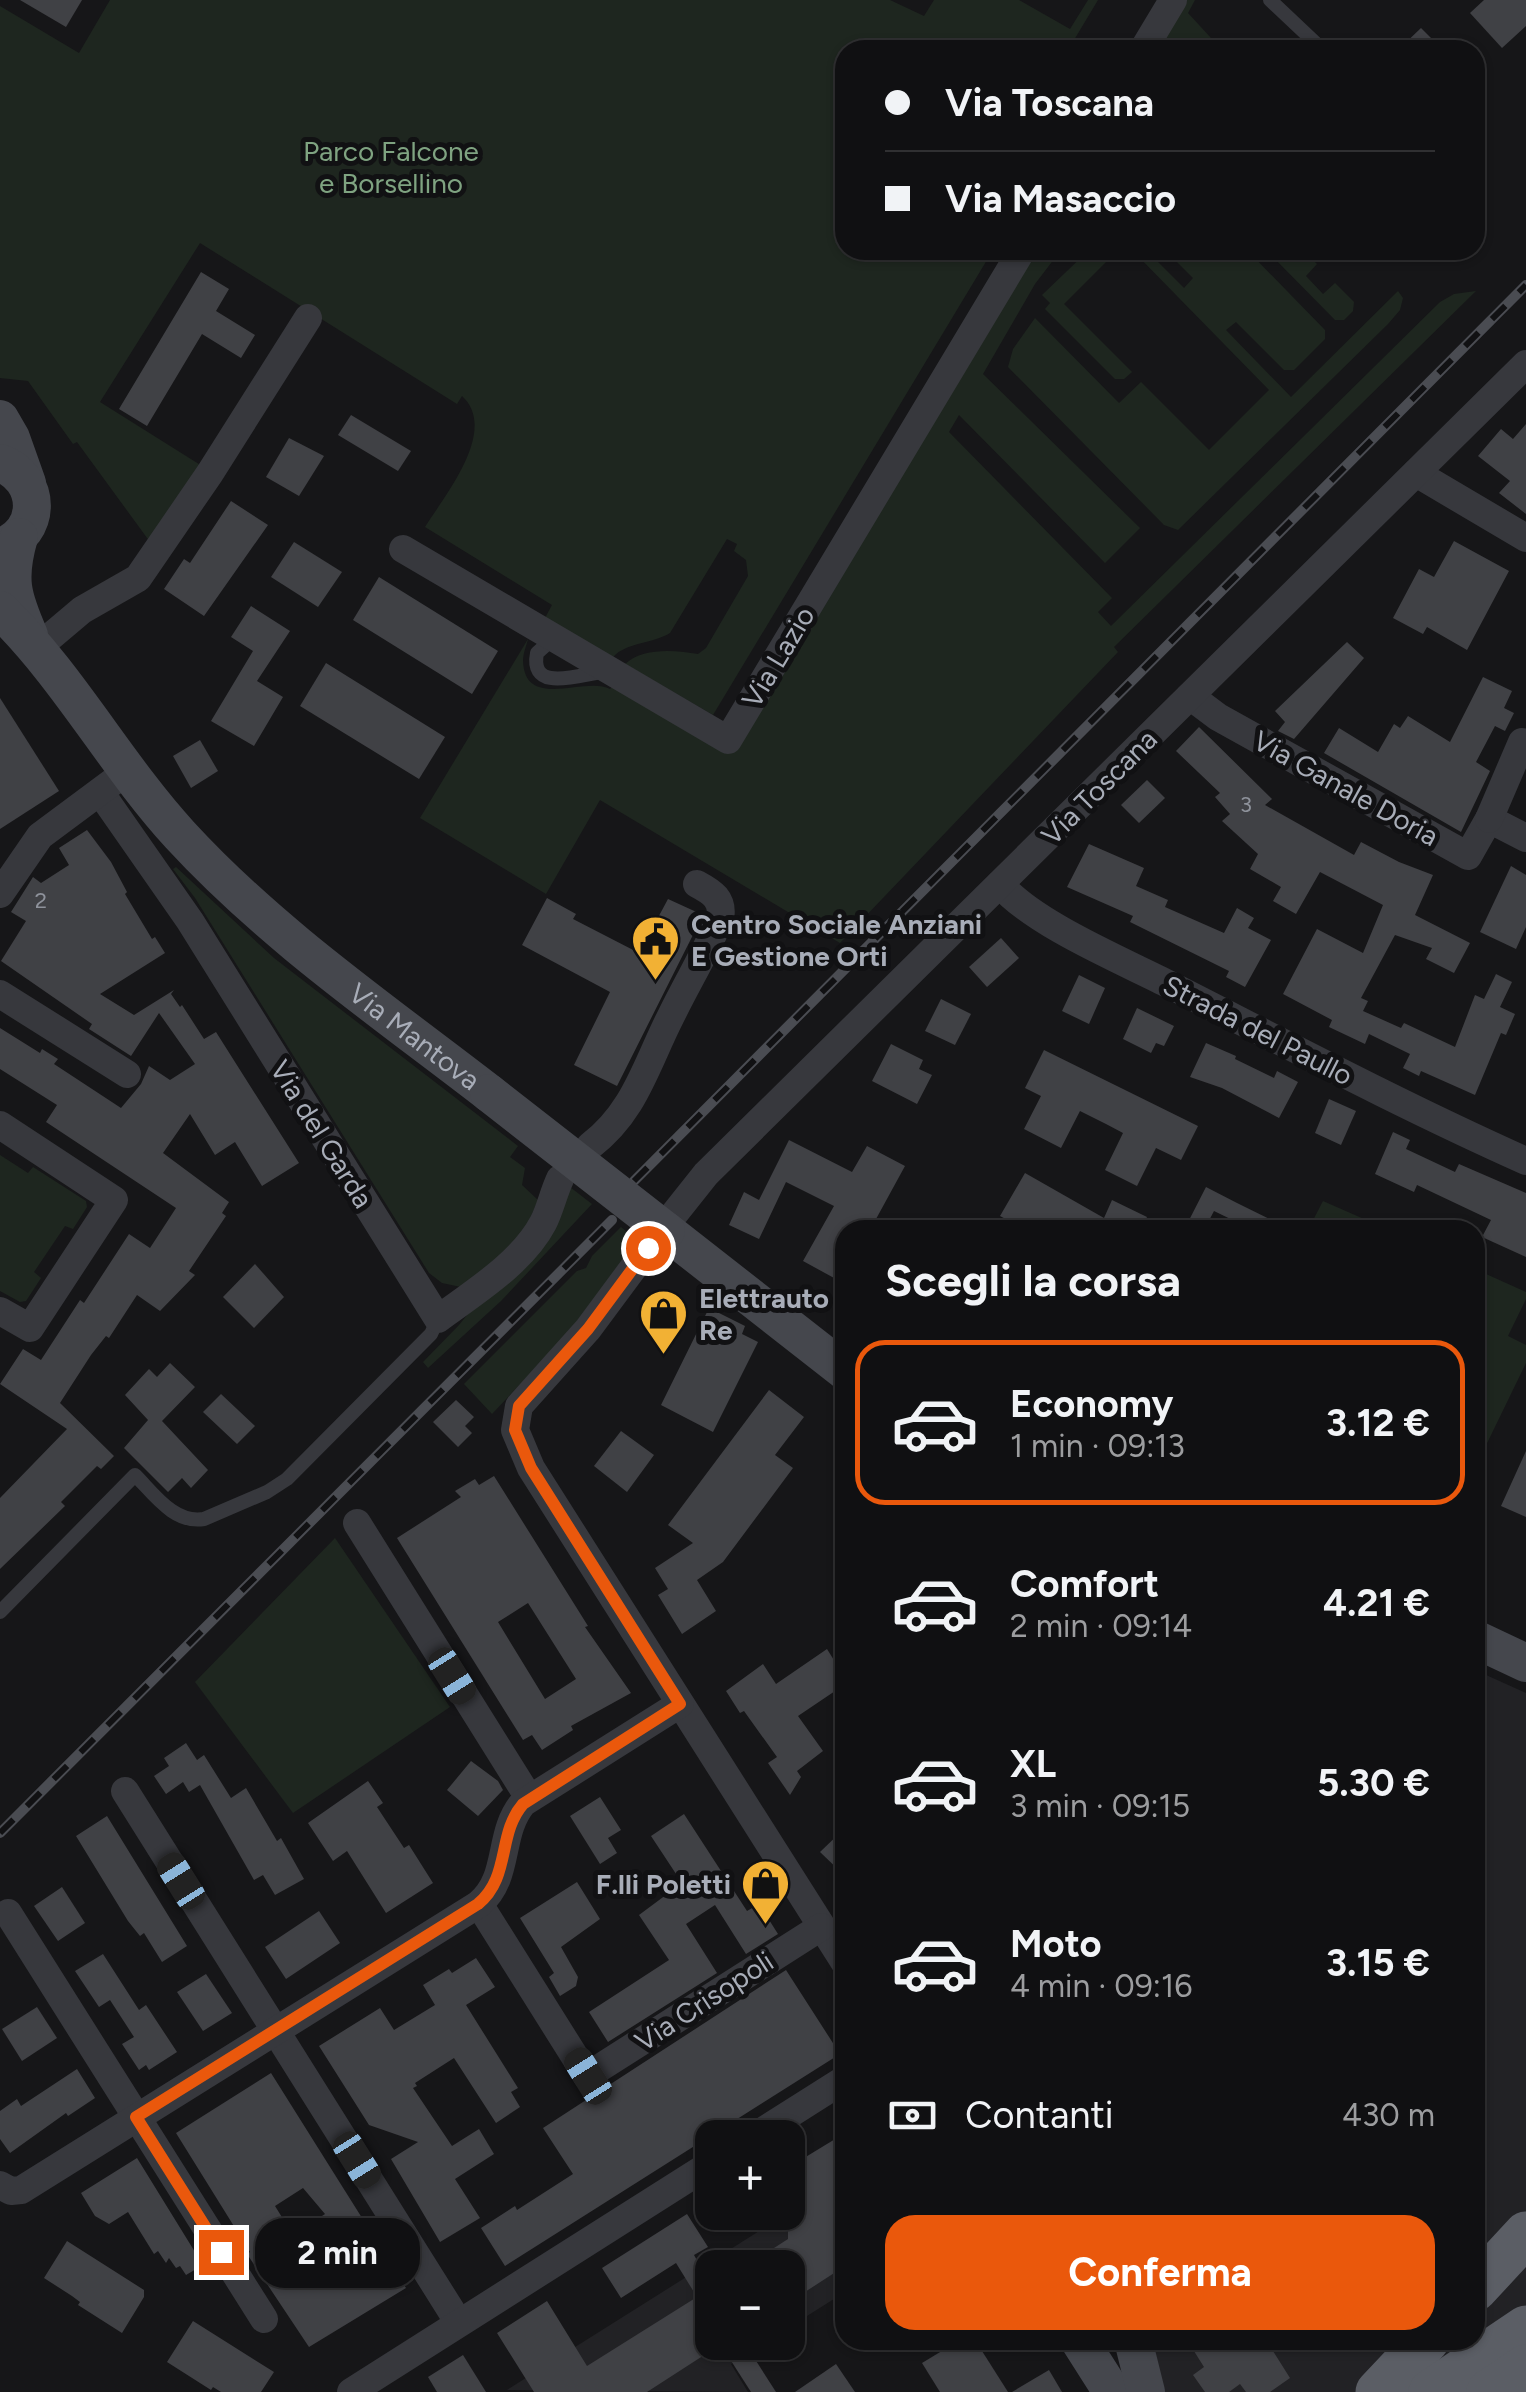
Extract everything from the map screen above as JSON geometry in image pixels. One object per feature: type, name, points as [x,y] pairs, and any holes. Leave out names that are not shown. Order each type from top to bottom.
[{"type":"highway","points":[[1485,2277],[1526,2234]]},
{"type":"highway","points":[[1431,2392],[1526,2328]]},
{"type":"highway","points":[[1378,2392],[1418,2350]]},
{"type":"highway","points":[[1490,2392],[1526,2367]]},
{"type":"main road","name":"Via Mantova","points":[[0,419],[12,438],[14,473],[32,512],[10,542],[14,601],[113,782],[181,837],[253,907],[835,1363]]},
{"type":"main road","name":"Via Mantova","points":[[0,610],[35,644]]},
{"type":"main road","points":[[1485,1644],[1526,1663]]},
{"type":"main road","points":[[1085,2350],[1112,2392]]},
{"type":"main road","points":[[1135,2350],[1146,2392]]},
{"type":"street","points":[[1148,40],[1172,0]]},
{"type":"street","name":"Via Lazio","points":[[403,549],[728,740],[1016,260]]},
{"type":"street","points":[[35,644],[82,610],[138,578],[308,318]]},
{"type":"street","name":"Via Toscana","points":[[674,1213],[706,1174],[1526,364]]},
{"type":"street","points":[[1416,473],[1526,538]]},
{"type":"street","name":"Via Ganale Doria","points":[[1190,696],[1212,714],[1468,856],[1489,819],[1522,742]]},
{"type":"street","points":[[0,894],[40,836],[113,782]]},
{"type":"street","name":"Via del Garda","points":[[113,782],[190,921],[438,1319]]},
{"type":"street","points":[[1489,819],[1526,838]]},
{"type":"street","points":[[590,1146],[614,1126],[632,1101],[720,919],[722,907],[716,896],[697,884]]},
{"type":"street","name":"Strada del Paullo","points":[[1000,884],[1027,909],[1136,968],[1417,1112],[1526,1161]]},
{"type":"street","points":[[0,994],[126,1074]]},
{"type":"street","points":[[0,1125],[114,1200],[30,1328],[0,1311]]},
{"type":"street","points":[[438,1319],[501,1269],[532,1237],[543,1223],[560,1179]]},
{"type":"street","points":[[648,1248],[588,1329],[522,1402],[514,1422],[520,1447],[835,1947]]},
{"type":"street","points":[[357,1523],[529,1798]]},
{"type":"street","points":[[0,2185],[18,2191],[478,1904],[498,1880],[510,1822],[529,1798],[680,1704]]},
{"type":"street","points":[[125,1791],[459,2323]]},
{"type":"street","name":"Via Crisopoli","points":[[478,1904],[588,2076],[822,1927]]},
{"type":"street","points":[[8,1913],[264,2319]]},
{"type":"street","points":[[780,2120],[835,2085]]},
{"type":"street","points":[[351,2392],[695,2174]]},
{"type":"lane","points":[[1270,0],[1312,40]]},
{"type":"lane","points":[[0,1612],[135,1475],[176,1514],[192,1520],[204,1519],[282,1483],[431,1334],[438,1319]]},
{"type":"shaded area","points":[[1485,1675],[1526,1693],[1526,2392],[1160,2392],[1145,2350],[1485,2350]]},
{"type":"shaded area","points":[[835,2183],[835,2298],[805,2317],[805,2250],[729,2250],[761,2230],[805,2230],[805,2202]]},
{"type":"shaded area","points":[[695,2272],[695,2360],[737,2360],[731,2364],[748,2392],[507,2390]]},
{"type":"green space","name":"Parco Falcone e Borsellino","points":[[110,0],[890,0],[924,16],[934,0],[1019,0],[1070,29],[1088,0],[1098,0],[1074,40],[835,40],[835,260],[987,260],[713,715],[625,664],[650,652],[698,654],[706,648],[748,576],[746,560],[734,551],[737,544],[727,539],[670,633],[625,648],[613,657],[545,618],[552,605],[425,527],[472,444],[472,410],[462,396],[457,404],[200,243],[100,402],[202,466],[150,542],[28,381],[0,378],[0,6],[79,53]]},
{"type":"green space","points":[[1186,0],[1195,0],[1188,13],[1213,40],[1164,40]]},
{"type":"green space","points":[[1030,260],[1053,260],[1035,284],[983,374],[1140,528],[1105,563],[959,415],[949,432],[1112,598],[1098,612],[1111,626],[1440,302],[1454,294],[1476,291],[1114,647],[1118,652],[840,943],[600,800],[546,894],[420,818],[528,639],[523,661],[526,676],[534,685],[558,689],[613,686],[733,753]]},
{"type":"green space","points":[[1079,260],[1108,260],[1064,304],[1132,372],[1124,379],[1115,379],[1045,309],[1050,303],[1042,295]]},
{"type":"green space","points":[[1142,260],[1156,260],[1184,288],[1193,278],[1175,260],[1257,260],[1325,330],[1325,339],[1294,370],[1284,370],[1236,322],[1226,330],[1291,397],[1398,291],[1403,298],[1400,310],[1388,324],[1178,530],[1164,525],[1008,367],[1013,349],[1035,318],[1119,403],[1141,382],[1209,450],[1269,390]]},
{"type":"green space","points":[[1276,260],[1313,260],[1317,264],[1306,276],[1323,294],[1335,283],[1354,302],[1353,311],[1344,320],[1335,320]]},
{"type":"green space","points":[[176,867],[274,958],[518,1146],[510,1157],[525,1168],[522,1185],[538,1200],[521,1240],[461,1287],[442,1283],[429,1273],[195,898],[173,869]]},
{"type":"green space","points":[[0,1155],[28,1173],[33,1167],[86,1201],[87,1207],[73,1229],[65,1226],[34,1272],[41,1278],[26,1301],[20,1302],[0,1291]]},
{"type":"green space","points":[[570,1187],[592,1204],[501,1301],[428,1368],[423,1362],[459,1325]]},
{"type":"green space","points":[[1323,1201],[1366,1220],[1313,1220]]},
{"type":"green space","points":[[621,1227],[638,1241],[565,1337],[492,1414],[464,1384],[577,1271],[586,1268],[592,1256]]},
{"type":"green space","points":[[1485,1274],[1526,1292],[1508,1336],[1526,1345],[1526,1363],[1485,1447]]},
{"type":"green space","points":[[335,1538],[450,1707],[293,1813],[195,1682]]},
{"type":"building","points":[[20,0],[82,0],[66,27]]},
{"type":"building","points":[[1484,0],[1526,0],[1526,26],[1502,48],[1470,13]]},
{"type":"building","points":[[1421,28],[1433,40],[1408,40]]},
{"type":"building","points":[[201,272],[229,289],[216,311],[255,335],[241,358],[202,334],[147,426],[119,409]]},
{"type":"building","points":[[351,415],[411,451],[398,471],[338,435]]},
{"type":"building","points":[[1526,424],[1526,514],[1499,493],[1510,481],[1478,456],[1501,429],[1513,439]]},
{"type":"building","points":[[289,438],[324,456],[299,496],[266,477]]},
{"type":"building","points":[[231,501],[268,525],[204,616],[164,589],[184,559],[190,563]]},
{"type":"building","points":[[1454,541],[1509,571],[1467,650],[1427,627],[1423,634],[1393,618],[1419,569],[1434,577]]},
{"type":"building","points":[[294,542],[342,572],[318,607],[271,577]]},
{"type":"building","points":[[379,577],[498,651],[472,694],[353,620]]},
{"type":"building","points":[[251,606],[290,631],[257,681],[283,697],[254,746],[211,721],[253,651],[231,637]]},
{"type":"building","points":[[1347,642],[1364,658],[1294,739],[1278,731],[1285,722],[1275,711]]},
{"type":"building","points":[[326,663],[445,737],[419,779],[300,706]]},
{"type":"building","points":[[1483,677],[1512,691],[1504,708],[1514,713],[1505,731],[1495,726],[1476,762],[1490,771],[1461,832],[1324,753],[1339,728],[1378,752],[1394,724],[1400,728],[1408,716],[1450,742]]},
{"type":"building","points":[[0,698],[59,791],[0,829]]},
{"type":"building","points":[[1199,727],[1272,799],[1265,805],[1354,855],[1361,842],[1433,875],[1415,915],[1470,943],[1454,973],[1426,959],[1432,948],[1395,935],[1361,998],[1368,1001],[1363,1011],[1401,1028],[1404,1023],[1455,1047],[1475,995],[1484,999],[1496,974],[1512,982],[1500,1007],[1515,1014],[1506,1035],[1501,1033],[1475,1095],[1421,1071],[1419,1076],[1403,1068],[1410,1054],[1369,1034],[1365,1044],[1329,1027],[1332,1020],[1283,994],[1317,929],[1363,953],[1383,905],[1320,872],[1296,914],[1273,901],[1281,887],[1250,869],[1258,854],[1222,821],[1230,814],[1215,797],[1220,793],[1176,751]]},
{"type":"building","points":[[200,740],[218,771],[191,788],[173,756]]},
{"type":"building","points":[[1147,780],[1165,798],[1139,823],[1121,805]]},
{"type":"building","points":[[87,830],[111,862],[152,939],[155,937],[165,953],[100,994],[134,1015],[174,990],[171,994],[204,1039],[216,1032],[299,1163],[262,1186],[235,1142],[215,1155],[190,1114],[163,1153],[229,1202],[222,1213],[226,1216],[189,1271],[195,1275],[160,1311],[137,1295],[60,1403],[114,1456],[101,1469],[97,1466],[61,1502],[65,1506],[0,1569],[0,1498],[67,1429],[0,1384],[23,1349],[41,1360],[129,1234],[150,1248],[176,1208],[46,1122],[57,1105],[0,1069],[0,1028],[40,1053],[42,1049],[58,1059],[54,1064],[121,1108],[141,1084],[149,1066],[170,1080],[195,1064],[159,1013],[131,1056],[1,961],[26,921],[11,912],[33,877],[41,883],[69,865],[59,848]]},
{"type":"building","points":[[1089,844],[1144,868],[1136,886],[1168,900],[1165,907],[1224,933],[1237,908],[1254,918],[1248,928],[1271,940],[1245,987],[1226,977],[1229,971],[1130,922],[1133,916],[1067,887]]},
{"type":"building","points":[[1511,866],[1526,875],[1526,927],[1516,949],[1480,932]]},
{"type":"building","points":[[547,898],[576,914],[573,919],[639,953],[668,899],[703,915],[617,1086],[574,1065],[610,992],[522,945]]},
{"type":"building","points":[[1001,938],[1019,958],[987,987],[969,967]]},
{"type":"building","points":[[1079,975],[1105,988],[1089,1024],[1062,1011]]},
{"type":"building","points":[[941,999],[971,1014],[955,1045],[925,1031]]},
{"type":"building","points":[[1137,1008],[1174,1026],[1164,1046],[1156,1043],[1151,1053],[1123,1039]]},
{"type":"building","points":[[1206,1043],[1274,1078],[1277,1071],[1298,1082],[1279,1118],[1222,1088],[1190,1077]]},
{"type":"building","points":[[891,1044],[923,1060],[919,1069],[932,1075],[917,1104],[872,1081]]},
{"type":"building","points":[[1044,1050],[1198,1126],[1181,1160],[1156,1148],[1137,1186],[1105,1170],[1123,1133],[1106,1124],[1080,1111],[1061,1148],[1024,1129],[1041,1096],[1025,1088]]},
{"type":"building","points":[[1329,1099],[1356,1111],[1341,1145],[1315,1133]]},
{"type":"building","points":[[1393,1132],[1410,1140],[1406,1149],[1455,1172],[1459,1164],[1526,1193],[1526,1257],[1485,1238],[1491,1220],[1417,1185],[1414,1192],[1375,1174]]},
{"type":"building","points":[[789,1140],[852,1172],[867,1146],[905,1166],[875,1220],[835,1220],[835,1279],[803,1261],[834,1206],[786,1182],[759,1239],[729,1225],[744,1192],[759,1200]]},
{"type":"building","points":[[1025,1173],[1104,1218],[1112,1200],[1147,1217],[1146,1220],[1007,1220],[1000,1216]]},
{"type":"building","points":[[1206,1187],[1272,1220],[1232,1220],[1214,1211],[1209,1220],[1189,1220]]},
{"type":"building","points":[[255,1264],[284,1297],[254,1328],[223,1297]]},
{"type":"building","points":[[709,1308],[745,1326],[742,1334],[758,1342],[713,1432],[661,1405]]},
{"type":"building","points":[[170,1363],[195,1387],[162,1421],[208,1470],[191,1488],[182,1478],[168,1492],[124,1448],[148,1420],[125,1395],[149,1369],[157,1377]]},
{"type":"building","points":[[769,1390],[804,1417],[775,1455],[793,1468],[723,1562],[697,1580],[716,1611],[682,1634],[658,1595],[668,1589],[655,1568],[693,1543],[668,1525]]},
{"type":"building","points":[[221,1394],[255,1426],[237,1444],[203,1412]]},
{"type":"building","points":[[456,1400],[474,1417],[465,1426],[472,1433],[458,1447],[433,1422]]},
{"type":"building","points":[[621,1431],[654,1455],[627,1492],[594,1466]]},
{"type":"building","points":[[1526,1451],[1526,1517],[1501,1506]]},
{"type":"building","points":[[494,1476],[588,1626],[585,1627],[631,1693],[571,1726],[573,1730],[542,1750],[532,1735],[523,1740],[397,1538],[461,1497],[455,1491],[475,1479],[479,1485]],"holes":[[[528,1603],[576,1679],[545,1699],[498,1622]]]},
{"type":"building","points":[[827,1649],[835,1662],[835,1691],[798,1716],[823,1751],[797,1771],[801,1777],[790,1795],[768,1763],[777,1757],[726,1691],[763,1664],[776,1684]]},
{"type":"building","points":[[186,1743],[197,1760],[204,1755],[231,1798],[246,1788],[304,1879],[275,1895],[263,1875],[254,1880],[200,1785],[189,1792],[183,1782],[166,1794],[154,1776],[169,1766],[164,1758]]},
{"type":"building","points":[[471,1761],[498,1781],[503,1790],[478,1816],[447,1790]]},
{"type":"building","points":[[368,1781],[383,1803],[377,1807],[404,1848],[409,1845],[433,1883],[386,1913],[347,1851],[333,1861],[308,1823]]},
{"type":"building","points":[[600,1797],[621,1830],[608,1838],[617,1853],[600,1864],[570,1816]]},
{"type":"building","points":[[684,1814],[747,1911],[759,1904],[778,1934],[746,1954],[715,1905],[686,1924],[717,1973],[608,2042],[589,2012],[669,1960],[639,1915],[682,1883],[651,1836]]},
{"type":"building","points":[[107,1816],[187,1946],[162,1962],[144,1933],[140,1936],[128,1921],[76,1836]]},
{"type":"building","points":[[835,1838],[835,1866],[820,1852]]},
{"type":"building","points":[[577,1882],[600,1919],[561,1947],[578,1977],[576,1986],[560,1996],[549,1977],[554,1973],[520,1918]]},
{"type":"building","points":[[62,1887],[85,1923],[58,1941],[34,1906]]},
{"type":"building","points":[[319,1911],[340,1943],[286,1979],[265,1947]]},
{"type":"building","points":[[103,1954],[139,2010],[146,2005],[177,2052],[149,2070],[146,2065],[139,2070],[122,2044],[134,2037],[110,2000],[99,2007],[75,1971]]},
{"type":"building","points":[[476,1958],[495,1987],[466,2005],[518,2088],[511,2092],[520,2107],[496,2123],[454,2058],[415,2083],[413,2088],[452,2146],[479,2129],[494,2154],[455,2179],[480,2218],[440,2242],[391,2159],[418,2142],[369,2125],[319,2046],[380,2008],[394,2030],[435,2005],[423,1985]]},
{"type":"building","points":[[786,1970],[835,2046],[835,2057],[736,2120],[695,2120],[695,2146],[505,2266],[481,2228],[573,2174],[543,2128]]},
{"type":"building","points":[[206,1974],[232,2013],[203,2031],[177,1992]]},
{"type":"building","points":[[37,2007],[57,2038],[22,2061],[2,2029]]},
{"type":"building","points":[[77,2069],[95,2098],[68,2116],[66,2113],[10,2153],[0,2139],[0,2111],[17,2099],[21,2106]]},
{"type":"building","points":[[271,2073],[406,2288],[309,2347],[247,2254],[250,2252],[176,2133]],"holes":[[[303,2188],[325,2214],[293,2235],[275,2206]]]},
{"type":"building","points":[[835,2139],[835,2272],[805,2292],[805,2250],[771,2250],[788,2239],[788,2230],[805,2230],[805,2157]]},
{"type":"building","points":[[137,2158],[203,2265],[186,2275],[169,2258],[166,2263],[158,2251],[154,2254],[128,2212],[109,2224],[95,2216],[81,2193]]},
{"type":"building","points":[[687,2214],[708,2247],[695,2250],[695,2294],[676,2263],[621,2298],[602,2268]]},
{"type":"building","points":[[67,2241],[144,2290],[144,2297],[122,2333],[44,2278]]},
{"type":"building","points":[[695,2298],[697,2360],[647,2392],[534,2392],[497,2333],[547,2301],[587,2366]]},
{"type":"building","points":[[193,2321],[274,2372],[261,2392],[221,2392],[213,2387],[211,2390],[167,2362]]},
{"type":"building","points":[[943,2350],[981,2350],[1008,2392],[940,2392],[922,2363]]},
{"type":"building","points":[[1193,2350],[1272,2350],[1290,2378],[1270,2392],[1246,2392],[1240,2384],[1229,2392],[1205,2392],[1193,2375],[1204,2367]]},
{"type":"building","points":[[463,2355],[486,2392],[437,2392],[428,2377]]},
{"type":"building","points":[[731,2360],[756,2360],[776,2392],[751,2392]]},
{"type":"building","points":[[836,2364],[855,2392],[795,2392]]},
{"type":"building","points":[[1049,2370],[1062,2392],[1012,2392]]},
{"type":"railway","points":[[634,1181],[1526,285]]},
{"type":"railway","points":[[0,1833],[612,1220]]},
{"type":"place","name":"Centro Sociale Anziani E Gestione Orti","points":[[656,982]]},
{"type":"place","name":"Elettrauto Re","points":[[664,1356]]},
{"type":"place","name":"F.lli Poletti","points":[[766,1926]]},
{"type":"route","points":[[221,2252],[136,2117],[478,1904],[498,1880],[508,1829],[529,1798],[680,1704],[531,1468],[520,1447],[514,1422],[522,1402],[588,1329],[648,1248]]}]
